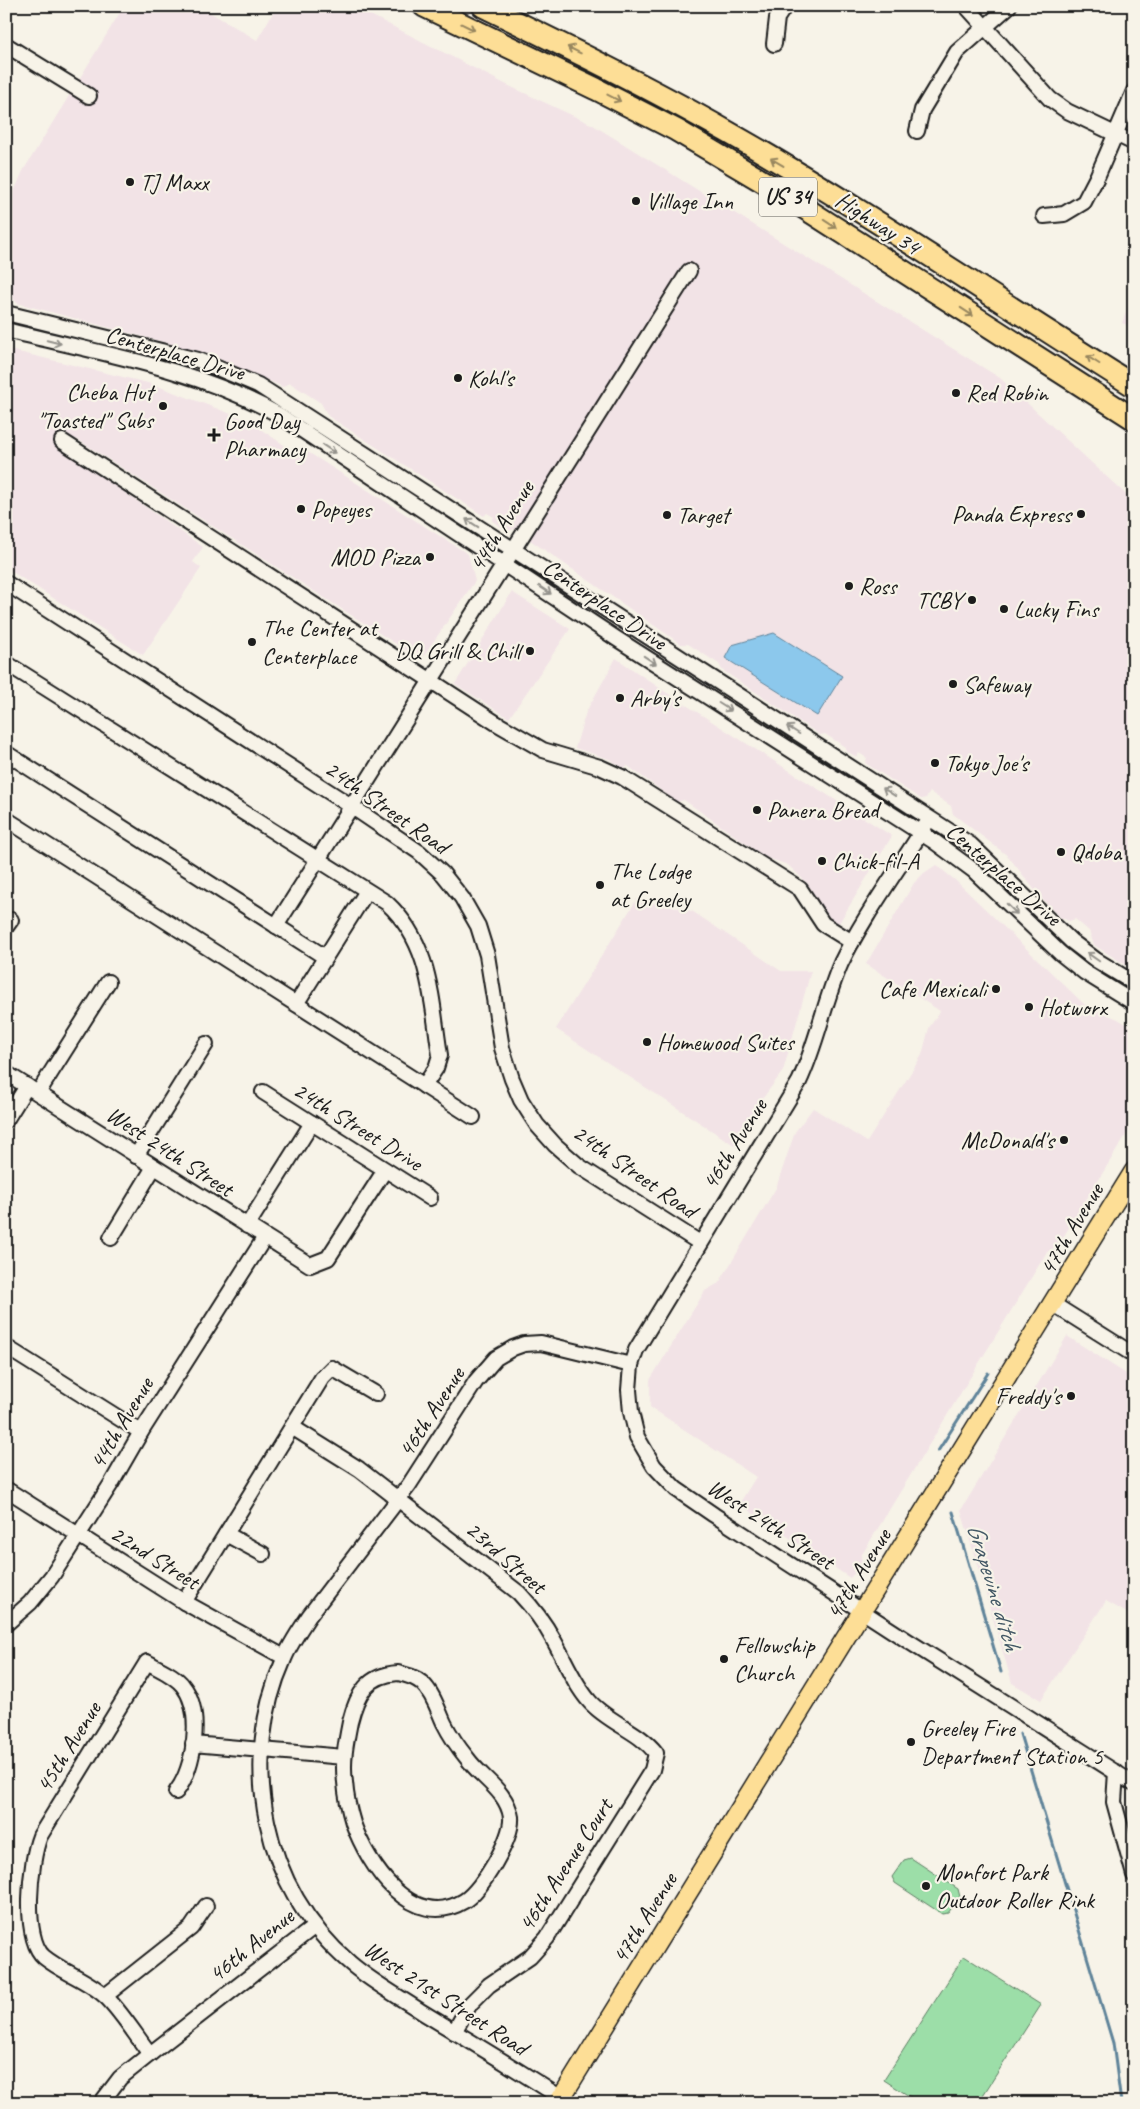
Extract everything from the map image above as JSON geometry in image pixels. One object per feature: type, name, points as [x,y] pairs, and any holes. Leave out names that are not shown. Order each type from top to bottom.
[{"type":"highway","name":"Highway 34","points":[[424,6],[668,126],[767,184],[1134,419]]},
{"type":"highway","name":"Highway 34","points":[[483,6],[611,68],[726,131],[829,193],[1134,386]]},
{"type":"highway","points":[[494,40],[505,17]]},
{"type":"main road","name":"47th Avenue","points":[[559,2100],[1134,1171]]},
{"type":"street","points":[[774,44],[777,18],[785,6]]},
{"type":"street","points":[[966,6],[1050,99],[1067,111],[1134,143]]},
{"type":"street","points":[[917,131],[922,110],[956,52],[1009,6]]},
{"type":"street","points":[[6,45],[89,96]]},
{"type":"street","points":[[1044,216],[1064,214],[1084,202],[1097,177],[1134,91]]},
{"type":"street","name":"44th Avenue","points":[[276,926],[689,271]]},
{"type":"street","name":"Centerplace Drive","points":[[6,313],[198,360],[258,385],[930,818],[971,846],[1071,941],[1096,960],[1134,983]]},
{"type":"street","name":"Centerplace Drive","points":[[6,330],[190,376],[250,398],[279,415],[666,671],[921,832],[972,870],[1060,953],[1084,972],[1134,1003]]},
{"type":"street","points":[[62,441],[496,723],[543,750],[600,767],[633,784],[800,889],[823,924],[852,942]]},
{"type":"street","name":"24th Street Road","points":[[6,583],[351,806],[419,852],[443,874],[462,898],[478,926],[487,955],[502,1048],[512,1079],[537,1125],[555,1145],[579,1166],[700,1243]]},
{"type":"street","points":[[6,664],[387,903],[410,928],[426,966],[440,1054],[436,1068],[424,1086]]},
{"type":"street","points":[[6,753],[325,957]]},
{"type":"street","name":"46th Avenue","points":[[101,2103],[120,2078],[315,1926],[295,1897],[275,1852],[267,1826],[262,1798],[261,1749],[267,1707],[284,1657],[309,1616],[399,1499],[450,1425],[476,1382],[496,1358],[524,1344],[540,1343],[631,1365],[640,1343],[799,1082],[818,1036],[836,975],[852,942],[930,818]]},
{"type":"street","points":[[6,819],[473,1117]]},
{"type":"street","points":[[296,1004],[367,890]]},
{"type":"street","points":[[6,1120],[32,1090],[108,982]]},
{"type":"street","points":[[136,1156],[206,1044]]},
{"type":"street","name":"West 24th Street","points":[[6,1073],[310,1265],[328,1258],[385,1170]]},
{"type":"street","name":"24th Street Drive","points":[[263,1092],[430,1198]]},
{"type":"street","points":[[247,1226],[312,1123]]},
{"type":"street","points":[[111,1238],[154,1167]]},
{"type":"street","name":"44th Avenue","points":[[6,1624],[30,1603],[52,1576],[265,1237]]},
{"type":"street","points":[[1053,1304],[1134,1355]]},
{"type":"street","points":[[6,1347],[141,1432]]},
{"type":"street","name":"West 24th Street","points":[[631,1365],[629,1390],[631,1412],[637,1437],[654,1466],[676,1489],[862,1611],[1134,1784]]},
{"type":"street","points":[[184,1602],[322,1378],[332,1368],[376,1394]]},
{"type":"street","name":"23rd Street","points":[[292,1427],[359,1469],[519,1593],[536,1610],[574,1678],[590,1702],[622,1728],[648,1743],[656,1753]]},
{"type":"street","name":"22nd Street","points":[[6,1489],[184,1602],[284,1657]]},
{"type":"street","points":[[226,1534],[262,1554]]},
{"type":"street","name":"45th Avenue","points":[[105,1996],[45,1958],[37,1948],[32,1936],[30,1917],[34,1849],[44,1828],[148,1662],[180,1682],[190,1696],[199,1744]]},
{"type":"street","points":[[398,1673],[415,1678],[423,1684],[430,1693],[454,1741],[468,1760],[504,1798],[511,1818],[505,1844],[479,1887],[471,1896],[448,1908],[423,1907],[406,1899],[384,1877],[371,1860],[353,1822],[344,1781],[344,1757],[352,1715],[359,1697],[370,1682],[388,1674],[398,1673]]},
{"type":"street","points":[[176,1792],[188,1774],[199,1744],[344,1757]]},
{"type":"street","name":"46th Avenue Court","points":[[454,2032],[470,2004],[488,1986],[530,1957],[547,1938],[652,1770],[656,1753]]},
{"type":"street","points":[[1116,1772],[1114,1802],[1134,1875]]},
{"type":"street","points":[[150,2054],[105,1996],[191,1928],[206,1906]]},
{"type":"street","name":"West 21st Street Road","points":[[315,1926],[330,1945],[371,1979],[559,2100]]},
{"type":"shaded area","points":[[124,6],[199,6],[257,40],[277,6],[353,6],[505,84],[593,125],[1000,378],[1134,502],[1134,970],[1094,945],[1089,931],[1075,919],[1069,921],[1060,917],[1040,897],[1008,856],[953,814],[951,806],[930,792],[926,798],[921,799],[865,763],[867,758],[859,753],[857,757],[846,751],[845,747],[825,734],[820,735],[722,670],[719,664],[688,644],[681,644],[514,529],[508,531],[492,521],[494,517],[487,513],[484,516],[328,416],[321,403],[290,383],[283,387],[208,354],[17,303],[10,295],[6,294],[6,210],[23,171]]},
{"type":"shaded area","points":[[1134,292],[1134,328],[1122,323]]},
{"type":"shaded area","points":[[6,349],[152,384],[247,420],[290,449],[303,449],[468,554],[475,581],[421,660],[77,439],[74,457],[203,547],[193,562],[201,568],[143,655],[6,568]]},
{"type":"shaded area","points":[[512,592],[570,629],[509,718],[455,684]]},
{"type":"shaded area","points":[[616,658],[664,691],[892,836],[839,923],[832,920],[807,883],[788,865],[765,857],[684,800],[677,802],[628,766],[623,768],[609,759],[575,748],[586,712]]},
{"type":"shaded area","points":[[936,865],[955,880],[1085,1005],[1118,1019],[1134,1029],[1134,1122],[1057,1247],[1047,1252],[861,1556],[862,1565],[850,1578],[739,1504],[756,1477],[650,1407],[650,1380],[705,1291],[719,1283],[776,1188],[795,1132],[813,1108],[867,1142],[922,1055],[929,1028],[940,1011],[866,964],[914,883]]},
{"type":"shaded area","points":[[637,899],[692,911],[781,971],[811,971],[783,1071],[760,1102],[761,1108],[737,1147],[556,1029]]},
{"type":"shaded area","points":[[1067,1336],[1134,1379],[1134,1452],[1130,1479],[1131,1489],[1134,1491],[1134,1617],[1106,1601],[1041,1700],[1012,1683],[961,1510]]},
{"type":"green space","name":"Monfort Park Outdoor Roller Rink","points":[[911,1858],[958,1889],[960,1897],[948,1913],[942,1914],[895,1883],[892,1877],[904,1860]]},
{"type":"green space","points":[[964,1956],[1041,2005],[978,2103],[920,2103],[884,2080]]},
{"type":"water","points":[[774,633],[842,676],[817,716],[725,658],[732,645]]},
{"type":"waterway","name":"Grapevine ditch","points":[[938,1451],[988,1373]]},
{"type":"waterway","name":"Grapevine ditch","points":[[953,1512],[1001,1672]]},
{"type":"waterway","name":"Grapevine ditch","points":[[1020,1734],[1113,2043],[1121,2103]]},
{"type":"place","name":"TJ Maxx","points":[[130,182]]},
{"type":"place","name":"Village Inn","points":[[636,201]]},
{"type":"place","name":"Kohl's","points":[[458,378]]},
{"type":"place","name":"Red Robin","points":[[956,393]]},
{"type":"place","name":"Cheba Hut \"Toasted\" Subs","points":[[163,406]]},
{"type":"place","name":"Good Day Pharmacy","points":[[214,435]]},
{"type":"place","name":"Popeyes","points":[[301,509]]},
{"type":"place","name":"Panda Express","points":[[1081,514]]},
{"type":"place","name":"Target","points":[[667,515]]},
{"type":"place","name":"MOD Pizza","points":[[430,557]]},
{"type":"place","name":"Ross","points":[[849,586]]},
{"type":"place","name":"TCBY","points":[[972,600]]},
{"type":"place","name":"Lucky Fins","points":[[1004,609]]},
{"type":"place","name":"The Center at Centerplace","points":[[252,642]]},
{"type":"place","name":"DQ Grill & Chill","points":[[530,651]]},
{"type":"place","name":"Safeway","points":[[953,684]]},
{"type":"place","name":"Arby's","points":[[620,698]]},
{"type":"place","name":"Tokyo Joe's","points":[[935,763]]},
{"type":"place","name":"Panera Bread","points":[[757,810]]},
{"type":"place","name":"Qdoba","points":[[1061,852]]},
{"type":"place","name":"Chick-fil-A","points":[[822,861]]},
{"type":"place","name":"The Lodge at Greeley","points":[[600,885]]},
{"type":"place","name":"Cafe Mexicali","points":[[996,989]]},
{"type":"place","name":"Hotworx","points":[[1029,1007]]},
{"type":"place","name":"Homewood Suites","points":[[647,1042]]},
{"type":"place","name":"McDonald's","points":[[1064,1140]]},
{"type":"place","name":"Freddy's","points":[[1071,1396]]},
{"type":"place","name":"Fellowship Church","points":[[724,1659]]},
{"type":"place","name":"Greeley Fire Department Station 5","points":[[911,1742]]},
{"type":"place","name":"Monfort Park Outdoor Roller Rink","points":[[926,1886]]}]
